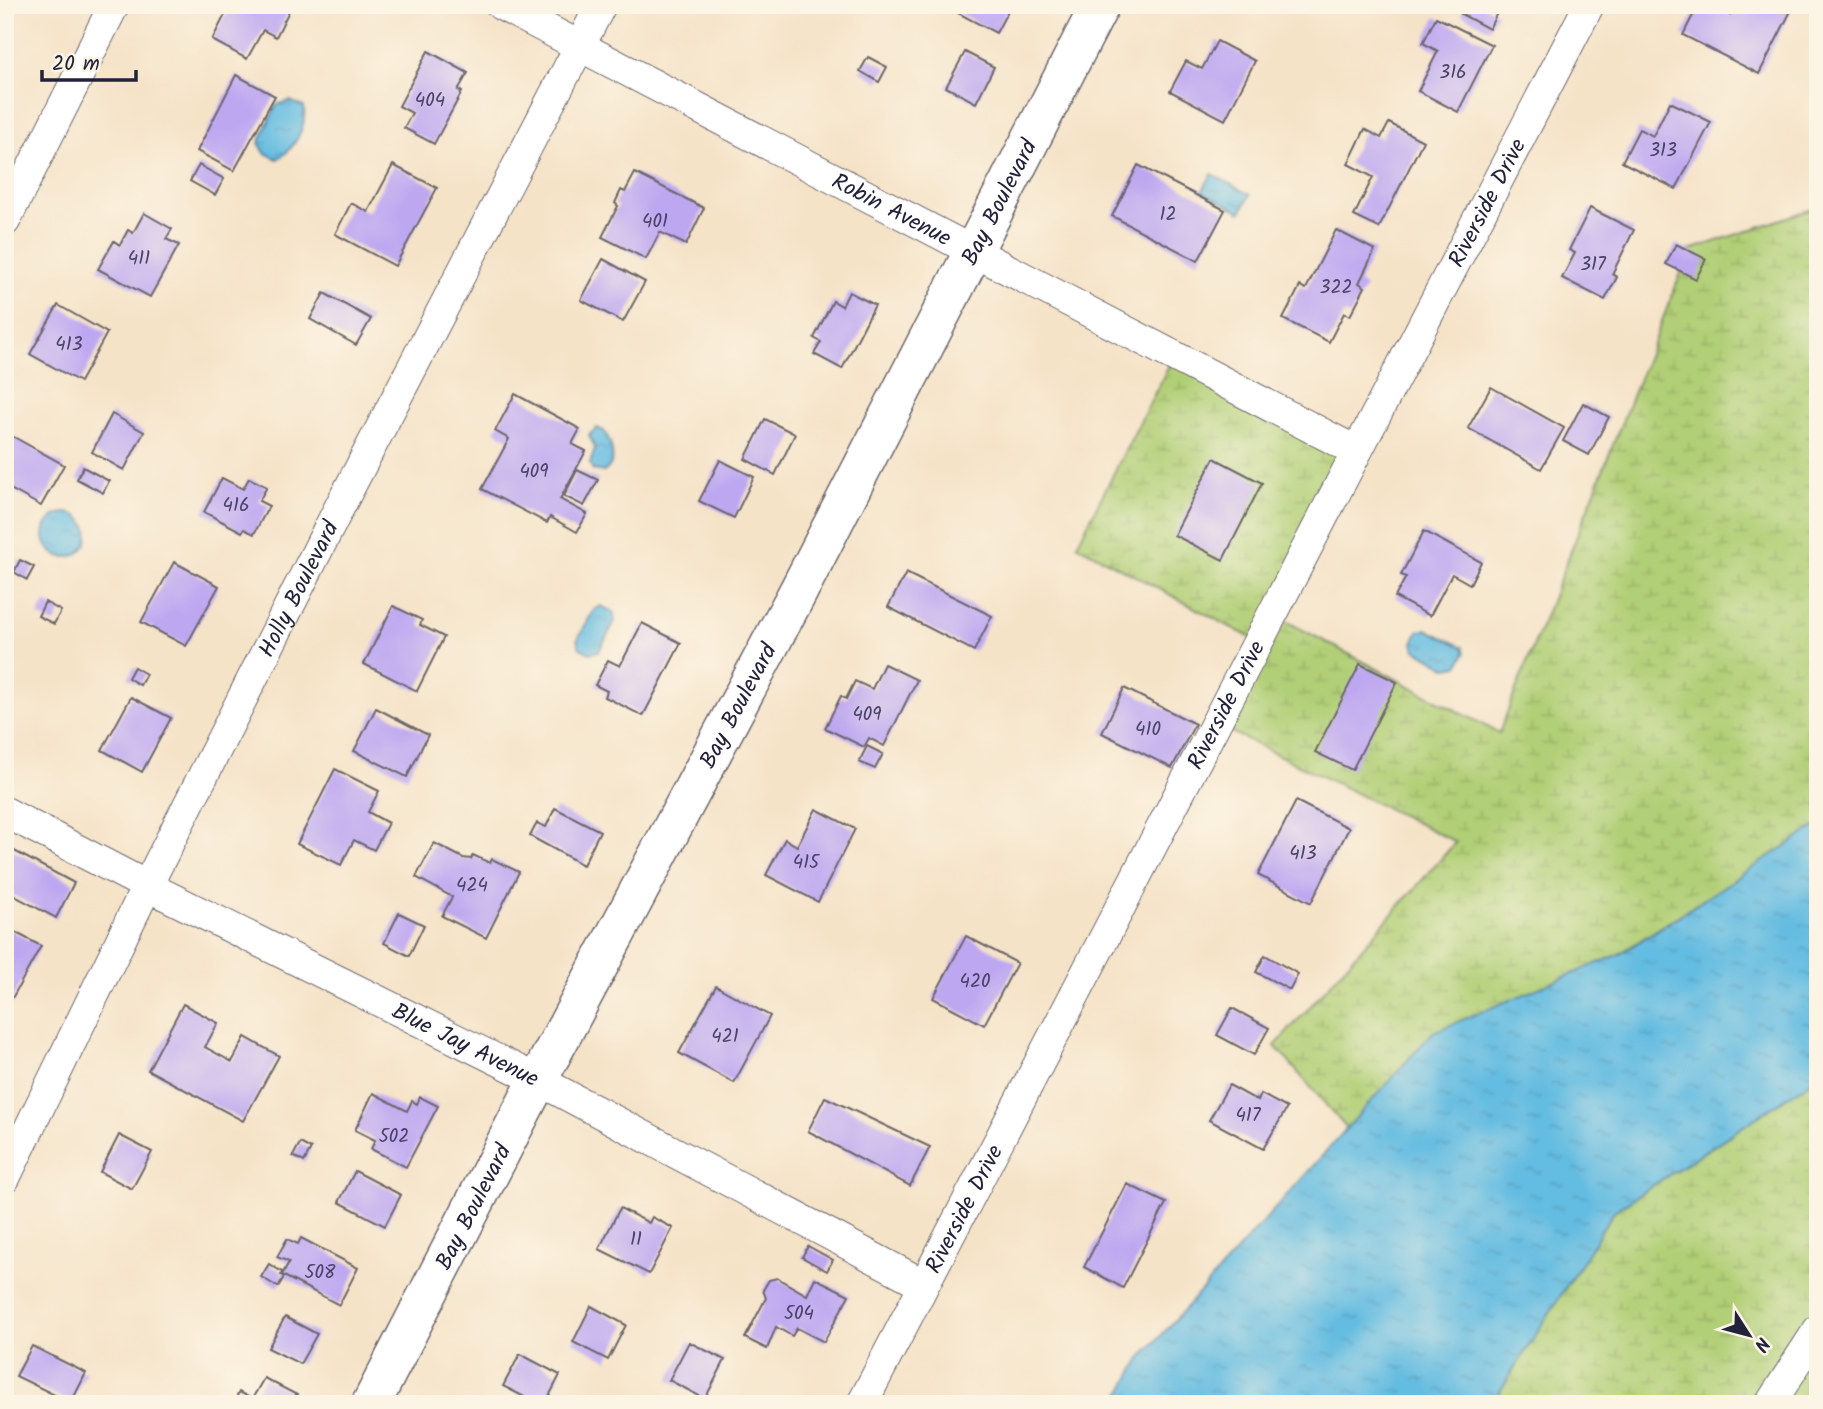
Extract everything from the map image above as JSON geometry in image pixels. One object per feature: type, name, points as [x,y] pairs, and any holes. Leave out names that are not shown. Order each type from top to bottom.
[{"type":"street","points":[[5,221],[114,5]]},
{"type":"street","name":"Robin Avenue","points":[[501,5],[1356,451]]},
{"type":"street","name":"Holly Boulevard","points":[[5,1178],[147,886],[331,522],[601,5]]},
{"type":"street","name":"Bay Boulevard","points":[[371,1404],[538,1080],[799,590],[1100,5]]},
{"type":"street","name":"Riverside Drive","points":[[862,1404],[1589,5]]},
{"type":"street","name":"Blue Jay Avenue","points":[[5,812],[147,886],[538,1080],[923,1284]]},
{"type":"street","points":[[1770,1404],[1818,1330]]},
{"type":"green space","points":[[1818,207],[1818,826],[1347,1129],[1275,1046],[1456,842],[1221,727],[1268,647],[1077,545],[1180,344],[1366,454],[1280,618],[1499,733],[1690,250]]},
{"type":"green space","points":[[1818,1077],[1818,1404],[1492,1404],[1614,1211]]},
{"type":"water","points":[[290,101],[304,107],[303,122],[294,144],[277,159],[265,153],[259,143],[276,105]]},
{"type":"water","points":[[1212,174],[1250,195],[1241,212],[1202,191]]},
{"type":"water","points":[[597,428],[604,431],[612,453],[611,463],[604,472],[593,470],[590,464],[595,448],[589,435]]},
{"type":"water","points":[[66,513],[82,519],[88,535],[82,551],[66,557],[50,551],[44,535],[50,519]]},
{"type":"water","points":[[601,606],[613,612],[615,621],[599,651],[590,653],[580,648],[577,640],[594,610]]},
{"type":"water","points":[[1426,629],[1463,647],[1465,653],[1458,666],[1448,668],[1415,649],[1413,642],[1418,632]]},
{"type":"water","points":[[1818,825],[1818,1077],[1614,1211],[1492,1404],[1115,1404],[1141,1358],[1433,1032],[1620,954]]},
{"type":"building","points":[[230,5],[292,5],[276,37],[263,30],[247,59],[212,40]]},
{"type":"building","points":[[962,5],[1011,5],[996,33],[958,13]]},
{"type":"building","points":[[1466,5],[1483,5],[1497,13],[1489,29],[1461,14]]},
{"type":"building","points":[[1698,5],[1712,5],[1730,15],[1735,5],[1794,5],[1759,74],[1683,35]]},
{"type":"building","points":[[1436,17],[1492,45],[1458,112],[1418,91],[1438,51],[1423,43]]},
{"type":"building","points":[[1217,41],[1255,61],[1225,120],[1170,91],[1186,61],[1202,69]]},
{"type":"building","points":[[428,51],[468,73],[458,90],[462,92],[434,144],[404,128],[412,113],[399,106]]},
{"type":"building","points":[[965,52],[994,67],[976,103],[946,87]]},
{"type":"building","points":[[868,57],[887,67],[879,82],[860,71]]},
{"type":"building","points":[[236,75],[275,96],[234,171],[197,151]]},
{"type":"building","points":[[1670,102],[1711,122],[1676,189],[1622,162],[1639,129],[1653,136]]},
{"type":"building","points":[[1389,123],[1423,141],[1379,228],[1354,216],[1373,177],[1348,164],[1365,129],[1381,138]]},
{"type":"building","points":[[199,165],[224,179],[215,195],[190,181]]},
{"type":"building","points":[[393,165],[437,188],[395,266],[335,234],[351,203],[368,212]]},
{"type":"building","points":[[1138,165],[1225,210],[1198,261],[1112,216]]},
{"type":"building","points":[[635,173],[704,208],[686,245],[660,232],[646,259],[602,237],[618,206],[615,203],[621,190],[625,192]]},
{"type":"building","points":[[1590,208],[1634,230],[1612,274],[1617,277],[1605,300],[1562,278],[1575,253],[1569,250]]},
{"type":"building","points":[[144,213],[172,229],[166,239],[179,245],[150,297],[98,269],[114,241],[120,245],[128,230],[133,233]]},
{"type":"building","points":[[1336,230],[1375,250],[1359,283],[1365,287],[1350,316],[1344,313],[1329,342],[1283,319],[1300,286],[1306,289]]},
{"type":"building","points":[[1676,244],[1706,259],[1696,279],[1666,264]]},
{"type":"building","points":[[603,259],[645,282],[623,322],[581,300]]},
{"type":"building","points":[[849,292],[875,305],[842,369],[814,354],[821,342],[814,338],[833,301],[842,306]]},
{"type":"building","points":[[324,293],[371,319],[356,345],[310,319]]},
{"type":"building","points":[[58,305],[107,333],[80,382],[30,354]]},
{"type":"building","points":[[1491,387],[1564,428],[1541,469],[1468,428]]},
{"type":"building","points":[[515,394],[580,429],[572,444],[586,451],[560,499],[587,514],[577,532],[550,517],[547,523],[482,489],[509,439],[495,431]]},
{"type":"building","points":[[1583,403],[1609,417],[1589,455],[1563,441]]},
{"type":"building","points":[[112,414],[144,432],[124,470],[92,452]]},
{"type":"building","points":[[765,419],[795,434],[775,475],[745,459]]},
{"type":"building","points":[[12,436],[64,465],[41,506],[5,486],[5,447]]},
{"type":"building","points":[[1214,458],[1262,483],[1223,560],[1174,535]]},
{"type":"building","points":[[720,460],[754,477],[734,518],[699,501]]},
{"type":"building","points":[[83,467],[109,481],[103,493],[77,479]]},
{"type":"building","points":[[577,470],[598,480],[584,506],[564,496]]},
{"type":"building","points":[[222,478],[243,489],[249,478],[267,487],[259,501],[269,506],[254,534],[244,529],[242,532],[204,512]]},
{"type":"building","points":[[1424,531],[1481,562],[1470,584],[1452,574],[1430,616],[1395,597],[1406,577],[1401,575]]},
{"type":"building","points":[[20,560],[34,567],[27,580],[14,572]]},
{"type":"building","points":[[174,562],[219,586],[186,646],[141,622]]},
{"type":"building","points":[[906,573],[992,616],[974,651],[888,607]]},
{"type":"building","points":[[45,602],[61,611],[54,624],[38,616]]},
{"type":"building","points":[[393,606],[422,620],[420,625],[444,637],[417,691],[364,664]]},
{"type":"building","points":[[642,623],[681,643],[643,716],[605,697],[607,691],[595,685],[608,660],[620,666]]},
{"type":"building","points":[[884,664],[917,680],[884,746],[869,738],[864,747],[825,728],[841,696],[846,699],[855,681],[872,689]]},
{"type":"building","points":[[1360,664],[1397,682],[1352,770],[1315,752]]},
{"type":"building","points":[[134,667],[146,674],[140,685],[128,678]]},
{"type":"building","points":[[1124,688],[1195,724],[1172,768],[1102,733]]},
{"type":"building","points":[[131,697],[171,718],[142,772],[102,750]]},
{"type":"building","points":[[376,708],[428,735],[407,777],[354,751]]},
{"type":"building","points":[[867,746],[883,754],[875,769],[859,762]]},
{"type":"building","points":[[335,769],[379,791],[368,812],[388,823],[374,850],[354,840],[341,865],[297,844]]},
{"type":"building","points":[[1296,801],[1349,828],[1311,903],[1258,875]]},
{"type":"building","points":[[555,808],[600,831],[583,865],[530,836],[537,823],[546,827]]},
{"type":"building","points":[[816,809],[855,829],[818,902],[766,875],[785,839],[797,846]]},
{"type":"building","points":[[434,843],[463,858],[471,859],[473,855],[490,863],[492,859],[519,872],[486,938],[442,916],[452,897],[416,877]]},
{"type":"building","points":[[5,846],[74,883],[56,918],[5,891]]},
{"type":"building","points":[[399,913],[424,925],[409,956],[384,943]]},
{"type":"building","points":[[5,927],[41,946],[10,1002],[5,1000]]},
{"type":"building","points":[[966,936],[1017,963],[984,1025],[933,998]]},
{"type":"building","points":[[1265,955],[1298,974],[1290,990],[1256,972]]},
{"type":"building","points":[[716,986],[770,1016],[734,1083],[679,1053]]},
{"type":"building","points":[[183,1004],[218,1023],[205,1047],[232,1062],[245,1037],[279,1056],[243,1121],[148,1070]]},
{"type":"building","points":[[1232,1008],[1269,1028],[1254,1055],[1217,1035]]},
{"type":"building","points":[[1229,1085],[1258,1101],[1261,1094],[1287,1108],[1263,1149],[1209,1120]]},
{"type":"building","points":[[373,1093],[407,1111],[412,1101],[417,1104],[420,1097],[438,1106],[406,1167],[371,1149],[375,1140],[355,1130]]},
{"type":"building","points":[[825,1097],[930,1147],[910,1186],[808,1131]]},
{"type":"building","points":[[119,1135],[152,1152],[132,1189],[100,1172]]},
{"type":"building","points":[[300,1143],[311,1149],[304,1162],[293,1156]]},
{"type":"building","points":[[355,1171],[401,1195],[385,1226],[339,1202]]},
{"type":"building","points":[[1127,1184],[1166,1203],[1123,1288],[1084,1267]]},
{"type":"building","points":[[620,1208],[649,1223],[652,1217],[673,1228],[649,1274],[599,1249]]},
{"type":"building","points":[[301,1238],[358,1268],[339,1305],[282,1275],[289,1262],[277,1257],[287,1239],[298,1244]]},
{"type":"building","points":[[808,1246],[833,1260],[827,1271],[802,1257]]},
{"type":"building","points":[[269,1264],[282,1272],[284,1277],[278,1287],[261,1277]]},
{"type":"building","points":[[777,1278],[807,1295],[815,1278],[849,1295],[824,1342],[797,1328],[792,1336],[776,1327],[767,1349],[745,1338],[766,1298],[763,1290],[769,1280]]},
{"type":"building","points":[[591,1306],[626,1325],[608,1360],[573,1342]]},
{"type":"building","points":[[285,1317],[317,1334],[300,1364],[268,1348]]},
{"type":"building","points":[[689,1342],[725,1360],[705,1399],[669,1380]]},
{"type":"building","points":[[32,1346],[86,1373],[71,1403],[16,1376]]},
{"type":"building","points":[[520,1354],[560,1375],[545,1404],[538,1404],[503,1386]]},
{"type":"building","points":[[264,1378],[297,1395],[295,1400],[302,1404],[233,1404],[239,1392],[252,1399]]}]
